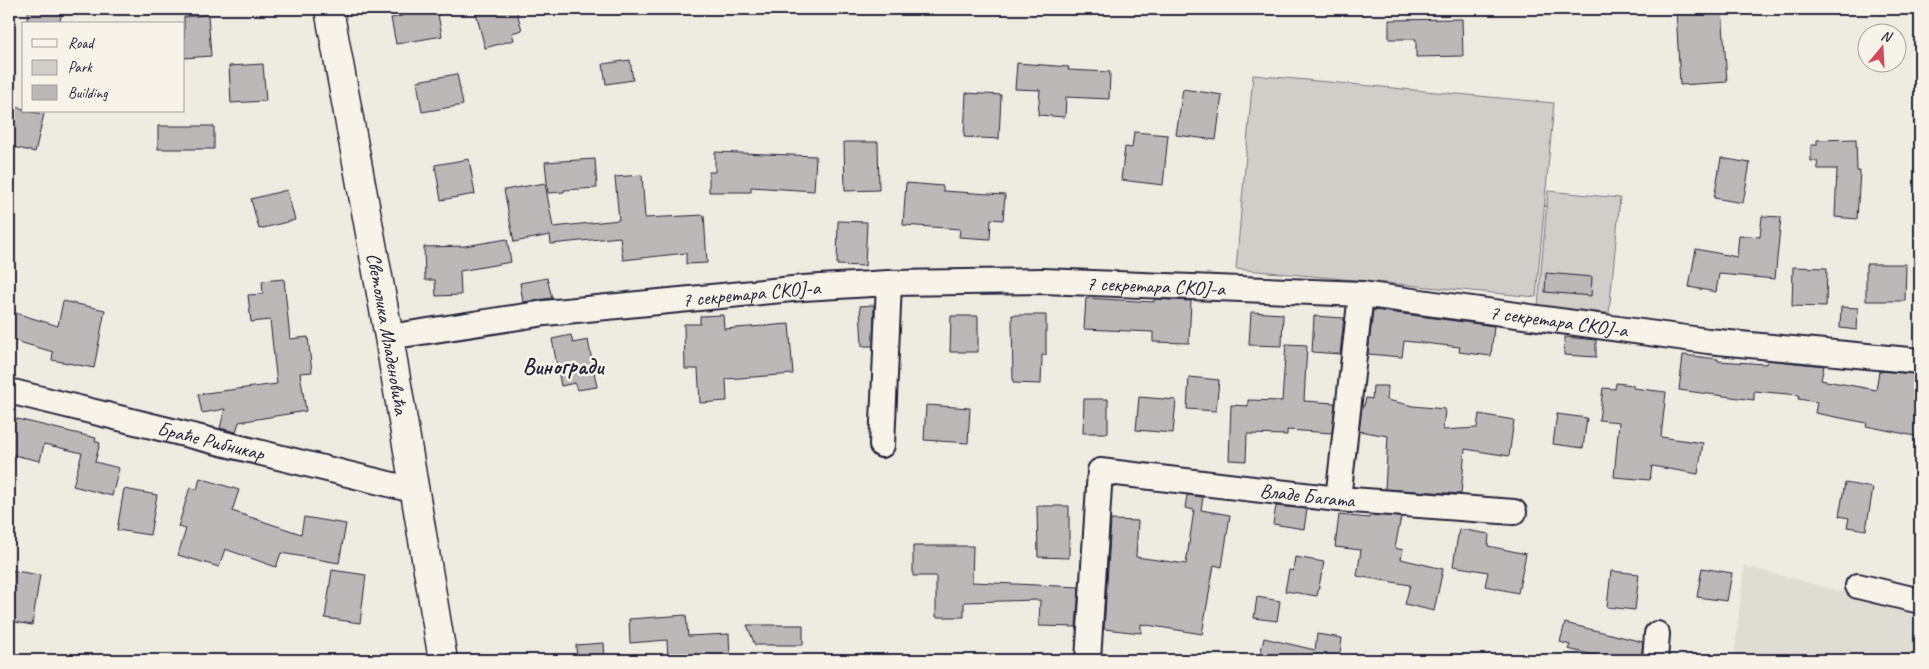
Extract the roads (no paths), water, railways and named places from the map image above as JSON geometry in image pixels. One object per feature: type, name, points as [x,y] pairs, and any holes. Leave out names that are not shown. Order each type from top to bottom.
[{"type":"street","name":"Светолика Младеновића","points":[[329,9],[389,337],[413,490],[443,660]]},
{"type":"street","name":"7 секретара СКОЈ-а","points":[[389,337],[544,313],[803,288],[889,283],[1044,281],[1361,294],[1708,341],[1920,361]]},
{"type":"street","points":[[882,445],[889,283]]},
{"type":"street","points":[[1338,499],[1361,294]]},
{"type":"street","name":"Браће Рибникар","points":[[9,391],[413,490]]},
{"type":"street","name":"Владе Багата","points":[[1088,660],[1100,471],[1338,499],[1514,512]]},
{"type":"street","points":[[1858,586],[1920,601]]},
{"type":"street","points":[[1655,660],[1657,634]]},
{"type":"district","name":"Виногради","points":[[563,366]]}]
